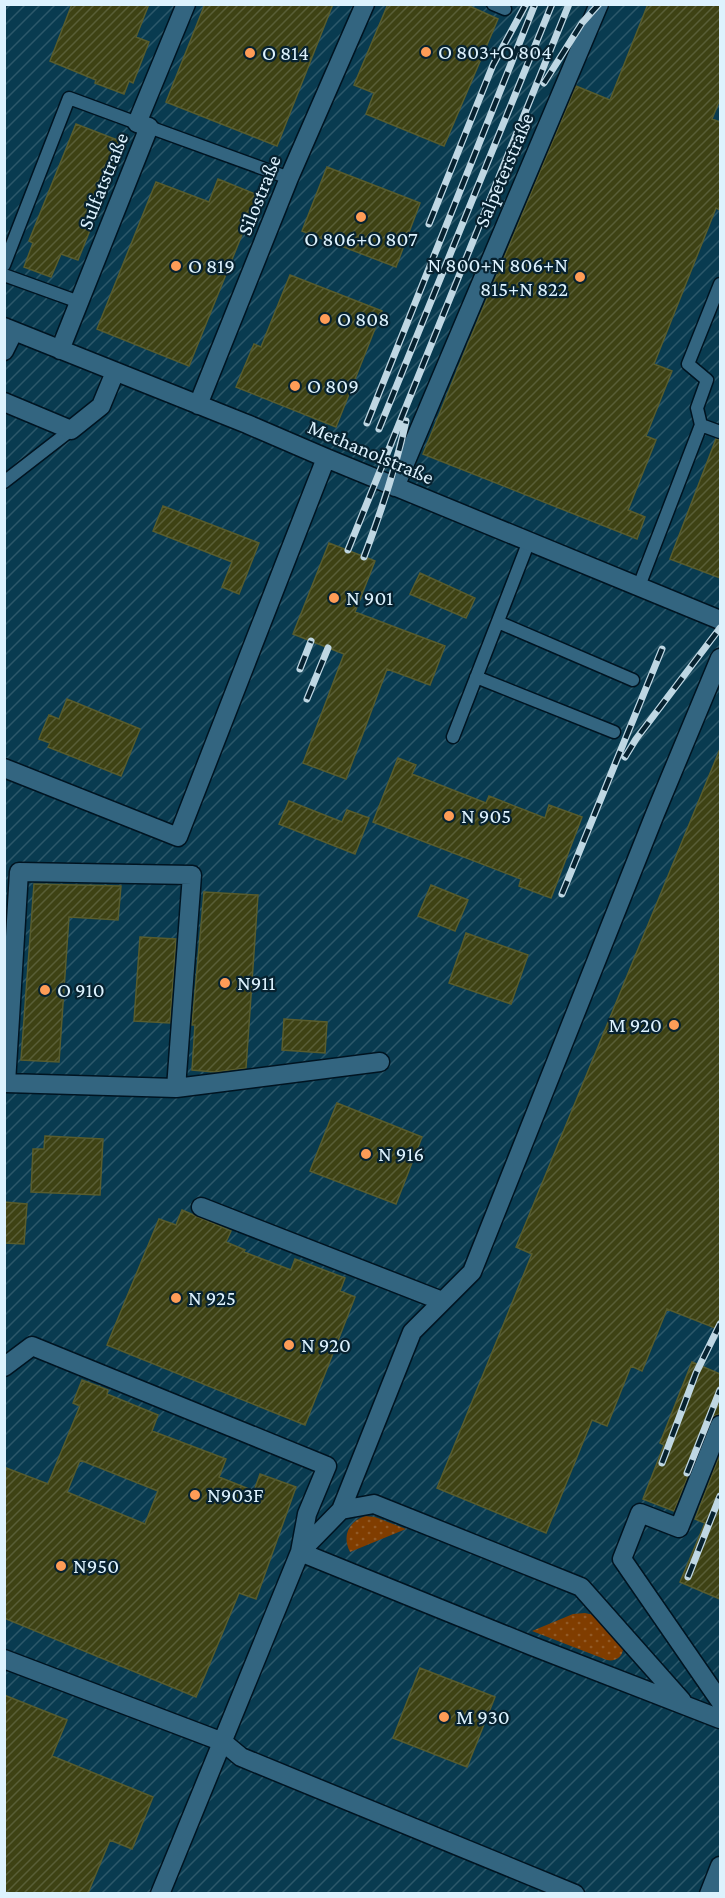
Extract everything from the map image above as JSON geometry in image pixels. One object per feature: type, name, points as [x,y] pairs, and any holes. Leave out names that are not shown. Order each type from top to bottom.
[{"type":"street","name":"Sulfatstraße","points":[[60,350],[186,4]]},
{"type":"street","name":"Silostraße","points":[[198,405],[289,178],[365,4]]},
{"type":"street","name":"Salpeterstraße","points":[[395,487],[599,4]]},
{"type":"street","name":"Methanolstraße","points":[[9,329],[247,424],[720,620]]},
{"type":"street","points":[[4,351],[9,329]]},
{"type":"street","points":[[4,402],[71,430],[100,406],[115,372]]},
{"type":"street","points":[[4,768],[178,837],[326,458]]},
{"type":"street","points":[[300,1552],[340,1510],[412,1332],[472,1272],[646,836],[720,658]]},
{"type":"street","points":[[176,1088],[192,875],[12,872],[5,1082],[176,1088],[380,1062]]},
{"type":"street","points":[[201,1207],[442,1302]]},
{"type":"street","points":[[4,1367],[32,1346],[327,1466],[308,1514],[300,1552],[160,1893]]},
{"type":"street","points":[[720,1425],[679,1528],[640,1514],[622,1559],[720,1701]]},
{"type":"street","points":[[340,1510],[374,1504],[581,1587],[684,1703]]},
{"type":"street","points":[[300,1552],[720,1719]]},
{"type":"street","points":[[4,1659],[223,1742],[241,1757],[575,1893]]},
{"type":"street","points":[[709,1893],[720,1868]]},
{"type":"lane","points":[[4,265],[69,98],[289,178]]},
{"type":"lane","points":[[4,275],[79,302]]},
{"type":"lane","points":[[639,586],[701,425],[698,408],[707,380],[688,364],[720,287]]},
{"type":"lane","points":[[701,425],[720,432]]},
{"type":"lane","points":[[4,482],[71,430]]},
{"type":"lane","points":[[453,737],[529,541]]},
{"type":"lane","points":[[498,622],[633,680]]},
{"type":"lane","points":[[476,677],[614,732]]},
{"type":"shaded area","points":[[5,5],[720,5],[720,1893],[5,1893]]},
{"type":"shaded area","points":[[365,1516],[375,1517],[406,1529],[350,1552],[347,1540],[348,1530],[354,1522]]},
{"type":"shaded area","points":[[585,1613],[598,1616],[623,1646],[619,1658],[607,1660],[532,1631],[573,1614]]},
{"type":"building","points":[[72,4],[149,4],[136,37],[149,42],[133,83],[129,81],[124,94],[50,61]]},
{"type":"building","name":"O 814","points":[[205,4],[333,4],[277,146],[166,102]]},
{"type":"building","name":"O 803+O 804","points":[[388,4],[465,4],[498,19],[444,146],[366,114],[374,93],[354,85]]},
{"type":"building","name":"N 800+N 806+N 815+N 822","points":[[648,4],[720,4],[720,99],[712,119],[720,122],[720,210],[716,208],[654,364],[672,371],[646,436],[656,440],[628,510],[645,517],[637,539],[423,454],[576,86],[610,100]]},
{"type":"building","points":[[76,124],[125,143],[78,260],[61,254],[51,277],[24,267],[33,243],[29,241]]},
{"type":"building","name":"O 806+O 807","points":[[327,167],[420,203],[396,267],[302,231]]},
{"type":"building","name":"O 819","points":[[218,179],[258,195],[189,366],[97,329],[156,182],[209,202]]},
{"type":"building","points":[[290,275],[382,311],[336,427],[236,387],[254,344],[261,347]]},
{"type":"building","points":[[716,439],[720,440],[720,578],[670,559]]},
{"type":"building","points":[[163,506],[259,543],[239,594],[222,587],[232,562],[153,531]]},
{"type":"building","points":[[329,543],[375,561],[355,612],[445,646],[430,685],[387,669],[346,779],[303,763],[344,654],[293,634]]},
{"type":"building","points":[[420,573],[475,598],[466,618],[410,594]]},
{"type":"building","points":[[67,699],[140,729],[121,776],[48,747],[50,743],[39,739],[49,715],[59,719]]},
{"type":"building","points":[[720,749],[720,1330],[667,1309],[642,1371],[631,1366],[607,1426],[592,1420],[546,1533],[437,1488],[532,1254],[516,1247]]},
{"type":"building","name":"N 905","points":[[398,758],[416,765],[412,774],[486,803],[489,796],[545,818],[549,805],[582,817],[551,898],[519,886],[521,879],[373,822]]},
{"type":"building","points":[[289,801],[342,822],[347,810],[369,818],[355,854],[279,824]]},
{"type":"building","name":"O 910","points":[[34,884],[121,886],[118,920],[69,917],[59,1062],[21,1060]]},
{"type":"building","points":[[431,885],[468,900],[455,931],[418,916]]},
{"type":"building","name":"N911","points":[[204,892],[258,895],[246,1068],[215,1072],[192,1070],[195,1025],[192,1025]]},
{"type":"building","points":[[466,933],[528,955],[511,1004],[449,983]]},
{"type":"building","points":[[140,937],[176,939],[170,1023],[134,1021]]},
{"type":"building","points":[[284,1019],[327,1022],[325,1053],[282,1050]]},
{"type":"building","name":"N 916","points":[[337,1103],[422,1137],[396,1204],[310,1171]]},
{"type":"building","points":[[45,1136],[103,1139],[100,1195],[31,1192],[33,1149],[44,1149]]},
{"type":"building","points":[[4,1202],[27,1204],[24,1244],[4,1243]]},
{"type":"building","points":[[182,1210],[231,1231],[226,1242],[245,1250],[244,1252],[291,1270],[295,1259],[345,1278],[340,1291],[355,1297],[305,1425],[107,1345],[159,1219],[176,1225]]},
{"type":"building","points":[[692,1362],[720,1374],[720,1414],[714,1416],[710,1421],[674,1511],[643,1499],[664,1445],[660,1443]]},
{"type":"building","points":[[82,1380],[108,1390],[107,1394],[158,1415],[152,1431],[226,1459],[219,1477],[254,1491],[260,1474],[296,1487],[256,1599],[239,1593],[196,1697],[4,1618],[4,1467],[48,1484],[80,1406],[73,1403]],"holes":[[[80,1460],[158,1491],[145,1524],[67,1492]]]},
{"type":"building","points":[[720,1454],[720,1599],[680,1582],[705,1523],[695,1519]]},
{"type":"building","name":"M 930","points":[[420,1668],[495,1697],[467,1767],[393,1738]]},
{"type":"building","points":[[4,1695],[67,1720],[52,1756],[153,1797],[132,1849],[110,1840],[88,1893],[4,1893]]},
{"type":"railway","points":[[429,224],[493,65],[526,4]]},
{"type":"railway","points":[[367,423],[535,4]]},
{"type":"railway","points":[[379,429],[552,4]]},
{"type":"railway","points":[[348,550],[569,4]]},
{"type":"railway","points":[[544,83],[582,23],[599,4]]},
{"type":"railway","points":[[364,557],[388,490],[406,421]]},
{"type":"railway","points":[[625,757],[636,739],[720,628]]},
{"type":"railway","points":[[300,669],[311,641]]},
{"type":"railway","points":[[307,699],[328,648]]},
{"type":"railway","points":[[562,894],[662,649]]},
{"type":"railway","points":[[662,1463],[696,1373],[720,1324]]},
{"type":"railway","points":[[687,1473],[720,1390]]},
{"type":"railway","points":[[688,1577],[720,1496]]},
{"type":"place","name":"O 803+O 804","points":[[426,52]]},
{"type":"place","name":"O 814","points":[[250,53]]},
{"type":"place","name":"O 806+O 807","points":[[361,217]]},
{"type":"place","name":"O 819","points":[[176,266]]},
{"type":"place","name":"N 800+N 806+N 815+N 822","points":[[580,277]]},
{"type":"place","name":"O 808","points":[[325,319]]},
{"type":"place","name":"O 809","points":[[295,386]]},
{"type":"place","name":"N 901","points":[[334,598]]},
{"type":"place","name":"N 905","points":[[449,816]]},
{"type":"place","name":"N911","points":[[225,983]]},
{"type":"place","name":"O 910","points":[[45,990]]},
{"type":"place","name":"M 920","points":[[674,1025]]},
{"type":"place","name":"N 916","points":[[366,1154]]},
{"type":"place","name":"N 925","points":[[176,1298]]},
{"type":"place","name":"N 920","points":[[289,1345]]},
{"type":"place","name":"N903F","points":[[195,1495]]},
{"type":"place","name":"N950","points":[[61,1566]]},
{"type":"place","name":"M 930","points":[[444,1717]]}]
